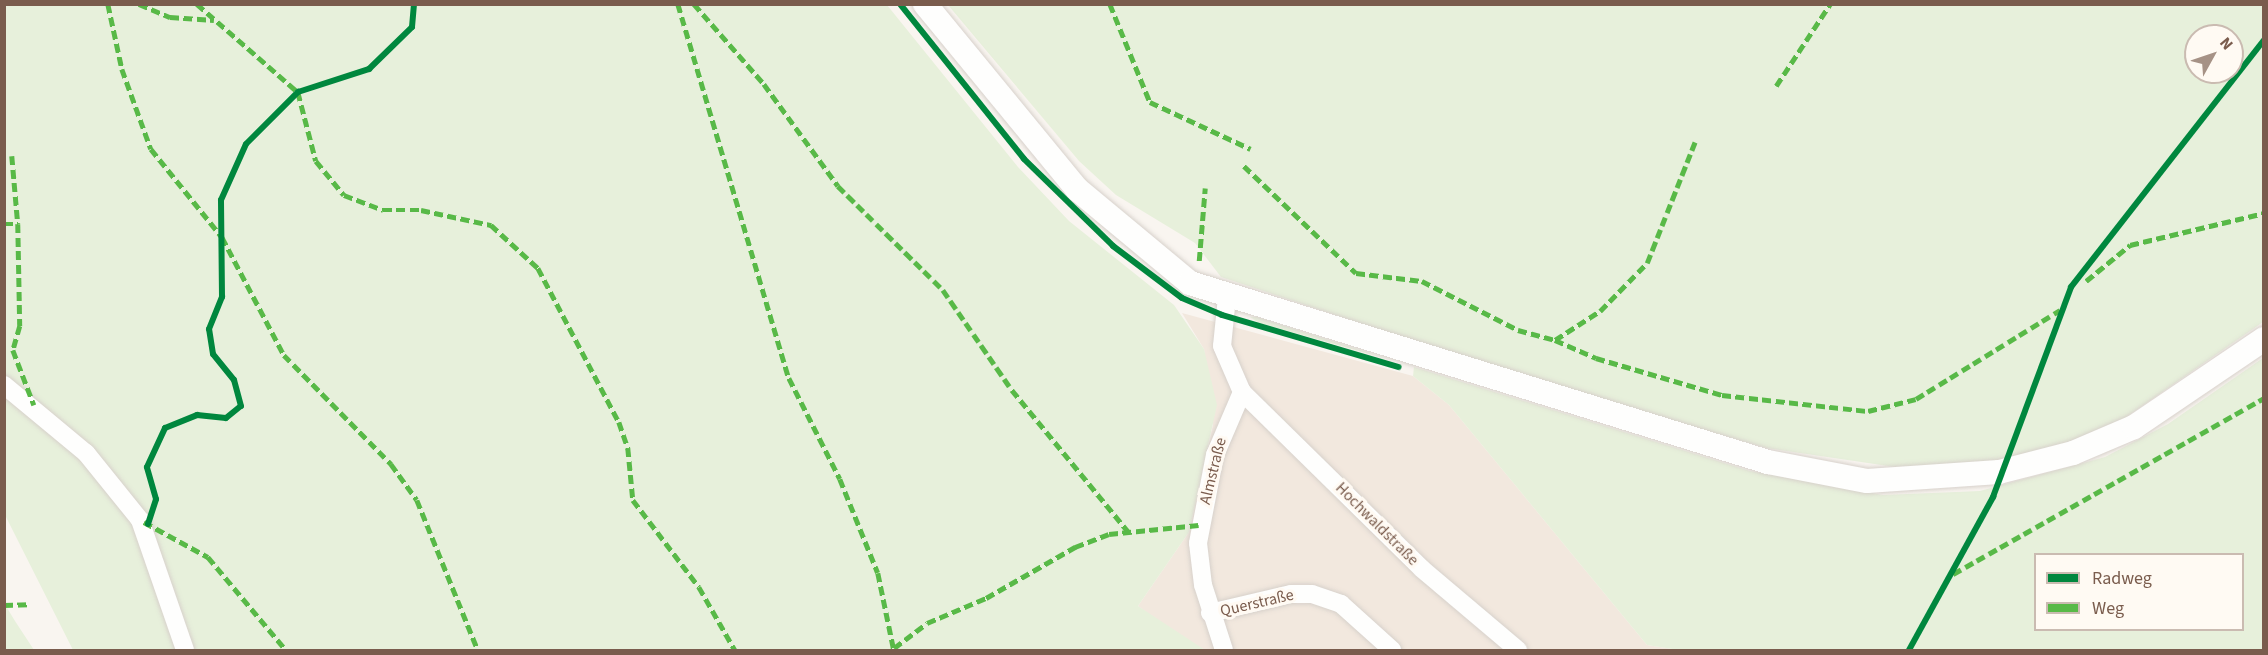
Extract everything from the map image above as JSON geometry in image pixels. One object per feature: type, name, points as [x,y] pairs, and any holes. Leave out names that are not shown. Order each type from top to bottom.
[{"type":"main road","points":[[925,4],[1063,173],[1190,283],[1227,297],[1709,446],[1867,481],[1999,472],[2073,453],[2144,421],[2264,339]]},
{"type":"street","points":[[1227,297],[1222,346],[1242,392]]},
{"type":"street","points":[[4,385],[86,453],[140,520],[185,651]]},
{"type":"street","name":"Almstraße","points":[[1224,651],[1210,614],[1199,560],[1199,525],[1222,433],[1242,392]]},
{"type":"street","name":"Hochwaldstraße","points":[[1242,392],[1422,569],[1518,651]]},
{"type":"street","name":"Querstraße","points":[[1210,614],[1291,594],[1312,594],[1341,604],[1392,651]]},
{"type":"shaded area","points":[[1182,313],[1413,376],[1449,405],[1647,645],[1679,650],[1205,650],[1179,636],[1138,606],[1189,532],[1213,425],[1204,349]]},
{"type":"green space","points":[[4,5],[887,5],[1018,167],[1069,221],[1174,305],[1204,349],[1217,405],[1189,532],[1138,606],[1205,650],[73,650],[5,515]]},
{"type":"green space","points":[[948,5],[2263,5],[2263,322],[2119,422],[2043,452],[1988,463],[1895,467],[1767,448],[1539,382],[1221,277],[1195,243],[1116,195],[1079,161]]},
{"type":"green space","points":[[1250,317],[1257,317],[1391,360],[1259,323]]},
{"type":"green space","points":[[2263,358],[2263,650],[1679,650],[1647,645],[1449,405],[1413,376],[1414,367],[1750,471],[1883,495],[1980,491],[2105,457],[2168,424]]},
{"type":"green space","points":[[4,603],[15,621],[34,650],[5,650]]},
{"type":"marked path","points":[[108,4],[122,69],[151,149],[222,237],[284,355],[391,464],[417,500],[478,650]]},
{"type":"marked path","points":[[139,4],[170,17],[214,20]]},
{"type":"marked path","points":[[197,4],[298,92],[316,161],[344,195],[383,210],[421,210],[491,225],[538,268],[619,422],[628,448],[633,500],[699,587],[735,650]]},
{"type":"marked path","points":[[678,4],[789,378],[840,479],[878,573],[894,650]]},
{"type":"marked path","points":[[694,4],[764,84],[838,186],[943,290],[1012,390],[1128,531]]},
{"type":"marked path","points":[[1110,4],[1150,102],[1251,149]]},
{"type":"marked path","points":[[1776,86],[1830,4]]},
{"type":"marked path","points":[[1244,166],[1356,273],[1422,281],[1518,330],[1555,340],[1600,311],[1647,263],[1695,142]]},
{"type":"marked path","points":[[12,156],[18,224]]},
{"type":"marked path","points":[[1199,261],[1205,188]]},
{"type":"marked path","points":[[2086,281],[2130,245],[2264,213]]},
{"type":"marked path","points":[[4,224],[18,224],[20,326],[13,350],[34,405]]},
{"type":"marked path","points":[[1555,340],[1596,358],[1722,395],[1868,411],[1916,399],[2060,310]]},
{"type":"marked path","points":[[1953,574],[2264,398]]},
{"type":"marked path","points":[[144,522],[208,557],[286,650]]},
{"type":"marked path","points":[[894,648],[927,623],[986,598],[1075,547],[1109,534],[1199,525]]},
{"type":"marked path","points":[[4,605],[29,604]]},
{"type":"cycle path","points":[[148,524],[156,499],[147,467],[165,428],[197,415],[226,418],[241,406],[234,380],[213,354],[209,329],[222,297],[221,200],[246,144],[298,92],[369,69],[412,27],[414,4]]},
{"type":"cycle path","points":[[900,4],[1024,159],[1113,246],[1182,298],[1222,315],[1399,367]]},
{"type":"cycle path","points":[[1909,650],[1993,497],[2071,287],[2264,40]]}]
